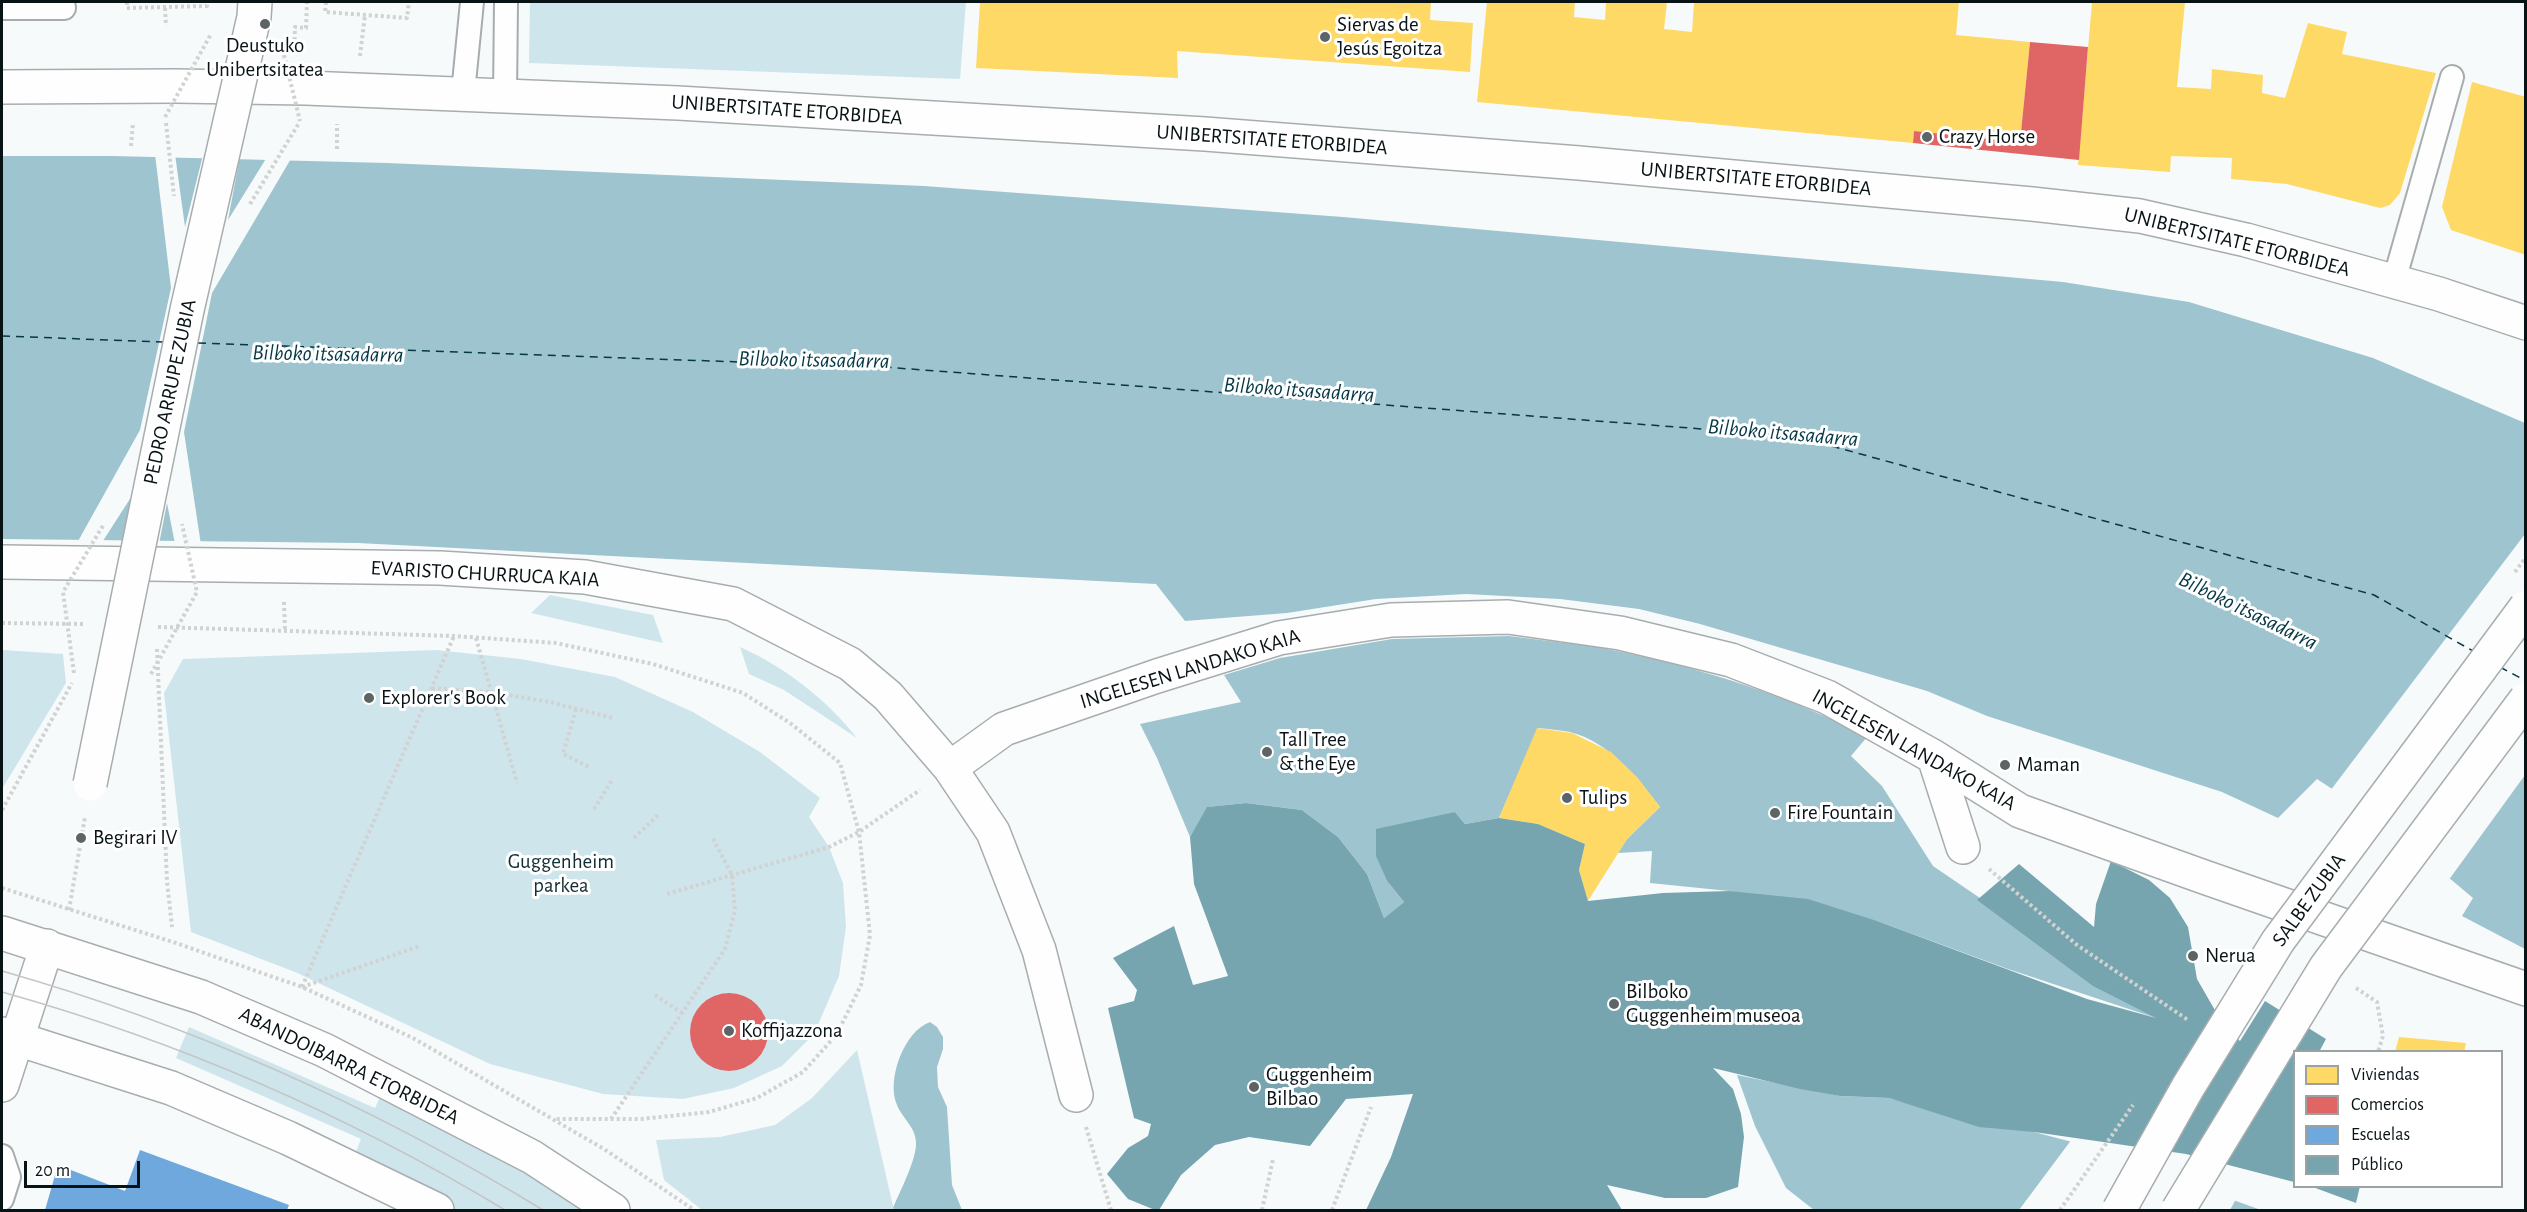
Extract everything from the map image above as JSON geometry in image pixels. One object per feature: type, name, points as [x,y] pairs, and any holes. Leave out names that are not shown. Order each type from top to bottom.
[{"type":"street","name":"PEDRO ARRUPE ZUBIA","points":[[90,784],[186,310],[254,17],[255,2]]},
{"type":"street","name":"UNIBERTSITATE ETORBIDEA","points":[[2,87],[175,86],[463,93],[678,103],[1206,134],[1579,163],[2032,204],[2140,216],[2246,240],[2394,281],[2526,323]]},
{"type":"street","name":"EVARISTO CHURRUCA KAIA","points":[[2,562],[451,568],[585,576],[733,604],[850,664],[888,696],[950,768],[993,832],[1039,950],[1076,1095]]},
{"type":"street","name":"SALBE ZUBIA","points":[[2119,1210],[2188,1087],[2278,940],[2526,607]]},
{"type":"street","name":"INGELESEN LANDAKO KAIA","points":[[950,768],[1004,729],[1156,676],[1290,636],[1391,620],[1508,617],[1620,633],[1731,660],[1827,697],[1934,757],[2020,810],[2204,878],[2526,989]]},
{"type":"street","points":[[2178,1210],[2326,967],[2526,699]]},
{"type":"street","points":[[1934,757],[1963,847]]},
{"type":"street","name":"ABANDOIBARRA ETORBIDEA","points":[[2,933],[201,997],[324,1050],[532,1157],[613,1210]]},
{"type":"street","points":[[2,1085],[10,1036],[47,946]]},
{"type":"street","points":[[10,1036],[171,1089],[288,1138],[437,1210]]},
{"type":"lane","points":[[2,6],[63,8],[63,2]]},
{"type":"lane","points":[[463,93],[472,2]]},
{"type":"lane","points":[[505,96],[506,2]]},
{"type":"lane","points":[[2394,281],[2452,77]]},
{"type":"lane","points":[[2,1156],[9,1177],[2,1199]]},
{"type":"path","points":[[127,2],[127,8],[207,6],[207,2]]},
{"type":"path","points":[[293,62],[295,27],[306,28],[307,2]]},
{"type":"path","points":[[326,2],[325,12],[407,18],[409,2]]},
{"type":"path","points":[[165,8],[166,26]]},
{"type":"path","points":[[359,64],[364,15]]},
{"type":"path","points":[[165,117],[213,30]]},
{"type":"path","points":[[282,45],[300,121]]},
{"type":"path","points":[[328,123],[338,123],[337,149]]},
{"type":"path","points":[[284,596],[285,630]]},
{"type":"path","points":[[2,623],[93,624]]},
{"type":"path","points":[[172,927],[167,881],[156,627],[454,636],[556,644],[653,664],[743,693],[790,723],[840,763],[859,832],[870,935],[861,985],[837,1034],[803,1072],[757,1098],[709,1112],[641,1119],[554,1119]]},
{"type":"path","points":[[420,946],[302,987],[454,636]]},
{"type":"path","points":[[476,638],[517,783]]},
{"type":"path","points":[[2,810],[81,666]]},
{"type":"path","points":[[432,688],[491,692],[613,718]]},
{"type":"path","points":[[576,709],[563,754],[589,767]]},
{"type":"path","points":[[667,894],[829,847],[859,832],[950,768]]},
{"type":"path","points":[[594,809],[612,780]]},
{"type":"path","points":[[69,910],[90,784]]},
{"type":"path","points":[[634,838],[659,814]]},
{"type":"path","points":[[611,1119],[725,949],[735,910],[732,875],[712,837]]},
{"type":"path","points":[[1963,847],[2077,945],[2191,1022]]},
{"type":"path","points":[[2356,988],[2377,1002],[2383,1036],[2379,1050]]},
{"type":"path","points":[[655,995],[682,1013]]},
{"type":"path","points":[[1076,1095],[1111,1210]]},
{"type":"path","points":[[1332,1210],[1371,1107]]},
{"type":"path","points":[[1262,1210],[1273,1159]]},
{"type":"green space","points":[[530,2],[966,2],[960,79],[529,63]]},
{"type":"green space","points":[[550,595],[653,615],[663,643],[531,613]]},
{"type":"green space","points":[[740,647],[773,664],[804,686],[819,698],[857,738],[784,690],[749,674]]},
{"type":"green space","points":[[2,650],[63,654],[66,683],[2,789]]},
{"type":"green space","name":"Guggenheim parkea","points":[[436,650],[521,659],[615,677],[693,712],[760,752],[820,798],[809,817],[829,847],[843,883],[846,927],[839,976],[814,1034],[782,1066],[734,1088],[683,1099],[603,1094],[490,1064],[295,972],[191,932],[164,693],[183,659]]},
{"type":"green space","points":[[189,1027],[375,1108],[384,1088],[593,1210],[455,1210],[354,1157],[361,1139],[176,1058]]},
{"type":"green space","points":[[857,1050],[894,1210],[702,1210],[664,1180],[656,1140],[720,1137],[775,1125],[812,1098]]},
{"type":"water","name":"Bilboko itsasadarra","points":[[2,156],[113,156],[387,163],[924,186],[1343,217],[2063,282],[2189,302],[2373,358],[2525,423],[2525,949],[2462,916],[2473,898],[2385,824],[2317,779],[2278,818],[2222,792],[1987,716],[1927,691],[1700,624],[1639,609],[1560,599],[1466,594],[1376,599],[1287,613],[1185,621],[1156,584],[358,543],[2,539]]},
{"type":"water","points":[[1509,636],[1608,649],[1717,676],[1808,709],[1867,737],[1851,756],[1882,786],[1933,866],[2156,1018],[2008,969],[1880,922],[1729,891],[1650,883],[1652,851],[1618,853],[1627,839],[1660,807],[1632,773],[1610,752],[1584,737],[1558,730],[1538,728],[1499,818],[1465,824],[1455,812],[1377,856],[1387,881],[1404,902],[1384,918],[1367,874],[1338,837],[1302,810],[1246,803],[1208,807],[1190,837],[1140,724],[1241,702],[1224,675],[1280,658],[1392,639]]},
{"type":"water","points":[[930,1022],[937,1027],[943,1037],[943,1049],[937,1067],[938,1087],[947,1107],[952,1185],[962,1210],[895,1210],[893,1208],[916,1149],[913,1131],[899,1110],[894,1095],[896,1070],[912,1035]]},
{"type":"water","points":[[1737,1075],[1840,1096],[1889,1098],[2034,1132],[2076,1143],[2261,1210],[1814,1210],[1786,1188],[1755,1126]]},
{"type":"pier","points":[[155,154],[175,154],[185,227],[203,155],[240,156],[228,220],[267,157],[292,157],[212,293],[184,432],[201,545],[175,544],[167,503],[159,544],[125,544],[137,488],[101,544],[77,543],[140,430],[171,288]]},
{"type":"pier","points":[[2525,534],[2525,775],[2448,881],[2383,826],[2330,791]]},
{"type":"pier","points":[[2072,1139],[2236,1199],[2230,1210],[2019,1210]]},
{"type":"building: Viviendas","points":[[980,2],[1431,2],[1430,20],[1473,23],[1470,72],[1177,51],[1178,78],[976,68]]},
{"type":"building: Viviendas","points":[[1487,2],[1575,2],[1574,17],[1605,20],[1606,2],[1667,2],[1664,29],[1692,32],[1694,2],[1959,2],[1956,35],[2030,42],[2020,142],[1914,131],[1913,143],[1477,102]]},
{"type":"building: Viviendas","points":[[2092,2],[2185,2],[2177,87],[2211,89],[2212,69],[2263,75],[2262,93],[2285,98],[2308,23],[2347,32],[2342,54],[2436,73],[2400,193],[2390,205],[2380,208],[2287,184],[2231,179],[2232,158],[2171,156],[2170,172],[2078,165]]},
{"type":"building: Viviendas","points":[[2472,82],[2526,97],[2526,255],[2451,230],[2442,207]]},
{"type":"building: Viviendas","points":[[1537,728],[1572,733],[1611,752],[1637,777],[1660,807],[1627,839],[1588,901],[1579,870],[1585,844],[1538,824],[1499,818]]},
{"type":"building: Viviendas","points":[[2399,1037],[2466,1043],[2464,1050],[2396,1050]]},
{"type":"building: Comercios","points":[[2030,42],[2088,47],[2079,160],[1913,143],[1914,131],[2020,142]]},
{"type":"building: Comercios","name":"Koffijazzona","points":[[721,993],[737,993],[751,999],[762,1010],[768,1024],[768,1040],[762,1054],[751,1065],[737,1071],[721,1071],[707,1065],[696,1054],[690,1040],[690,1024],[696,1010],[707,999]]},
{"type":"building: Escuelas","points":[[140,1150],[289,1205],[287,1210],[45,1210],[58,1165],[125,1191]]},
{"type":"building: Público","name":"Bilboko Guggenheim museoa","points":[[1246,803],[1302,810],[1338,837],[1367,874],[1384,918],[1404,902],[1387,881],[1376,856],[1376,829],[1455,812],[1465,824],[1499,818],[1538,824],[1585,844],[1579,870],[1588,901],[1663,893],[1729,891],[1808,899],[1880,922],[2087,999],[2156,1018],[2093,986],[1977,900],[2019,864],[2094,927],[2096,904],[2111,861],[2149,880],[2170,898],[2188,927],[2197,979],[2224,1026],[2240,1041],[2265,1001],[2326,1039],[2320,1050],[2293,1050],[2293,1182],[2186,1154],[2034,1132],[1979,1127],[1889,1098],[1840,1096],[1713,1068],[1733,1089],[1741,1114],[1744,1137],[1738,1187],[1706,1198],[1665,1198],[1607,1185],[1622,1210],[1366,1210],[1391,1157],[1413,1094],[1346,1099],[1310,1146],[1249,1137],[1215,1145],[1181,1175],[1159,1210],[1155,1210],[1128,1199],[1107,1174],[1128,1148],[1148,1136],[1151,1124],[1134,1118],[1108,1008],[1134,1001],[1137,990],[1113,958],[1174,926],[1193,985],[1228,976],[1194,884],[1190,837],[1207,807]]},
{"type":"building: Público","points":[[2315,1188],[2360,1188],[2356,1203]]},
{"type":"ferry route","points":[[2,336],[163,342]]},
{"type":"ferry route","points":[[198,343],[884,367],[1795,436],[2374,595],[2473,651]]},
{"type":"ferry route","points":[[2500,667],[2526,681]]},
{"type":"tram line","points":[[2,971],[143,1017],[280,1072],[414,1137],[543,1210]]},
{"type":"tram line","points":[[2,992],[132,1034],[261,1084],[385,1143],[505,1210]]},
{"type":"place","name":"Deustuko Unibertsitatea","points":[[265,24]]},
{"type":"place","name":"Siervas de Jesús Egoitza","points":[[1325,37]]},
{"type":"place","name":"Crazy Horse","points":[[1927,137]]},
{"type":"place","name":"Explorer's Book","points":[[369,698]]},
{"type":"place","name":"Tall Tree & the Eye","points":[[1267,752]]},
{"type":"place","name":"Maman","points":[[2005,765]]},
{"type":"place","name":"Tulips","points":[[1567,798]]},
{"type":"place","name":"Fire Fountain","points":[[1775,813]]},
{"type":"place","name":"Begirari IV","points":[[81,838]]},
{"type":"place","name":"Nerua","points":[[2193,956]]},
{"type":"place","name":"Bilboko Guggenheim museoa","points":[[1614,1004]]},
{"type":"place","name":"Koffijazzona","points":[[729,1031]]},
{"type":"place","name":"Guggenheim Bilbao","points":[[1254,1087]]}]
